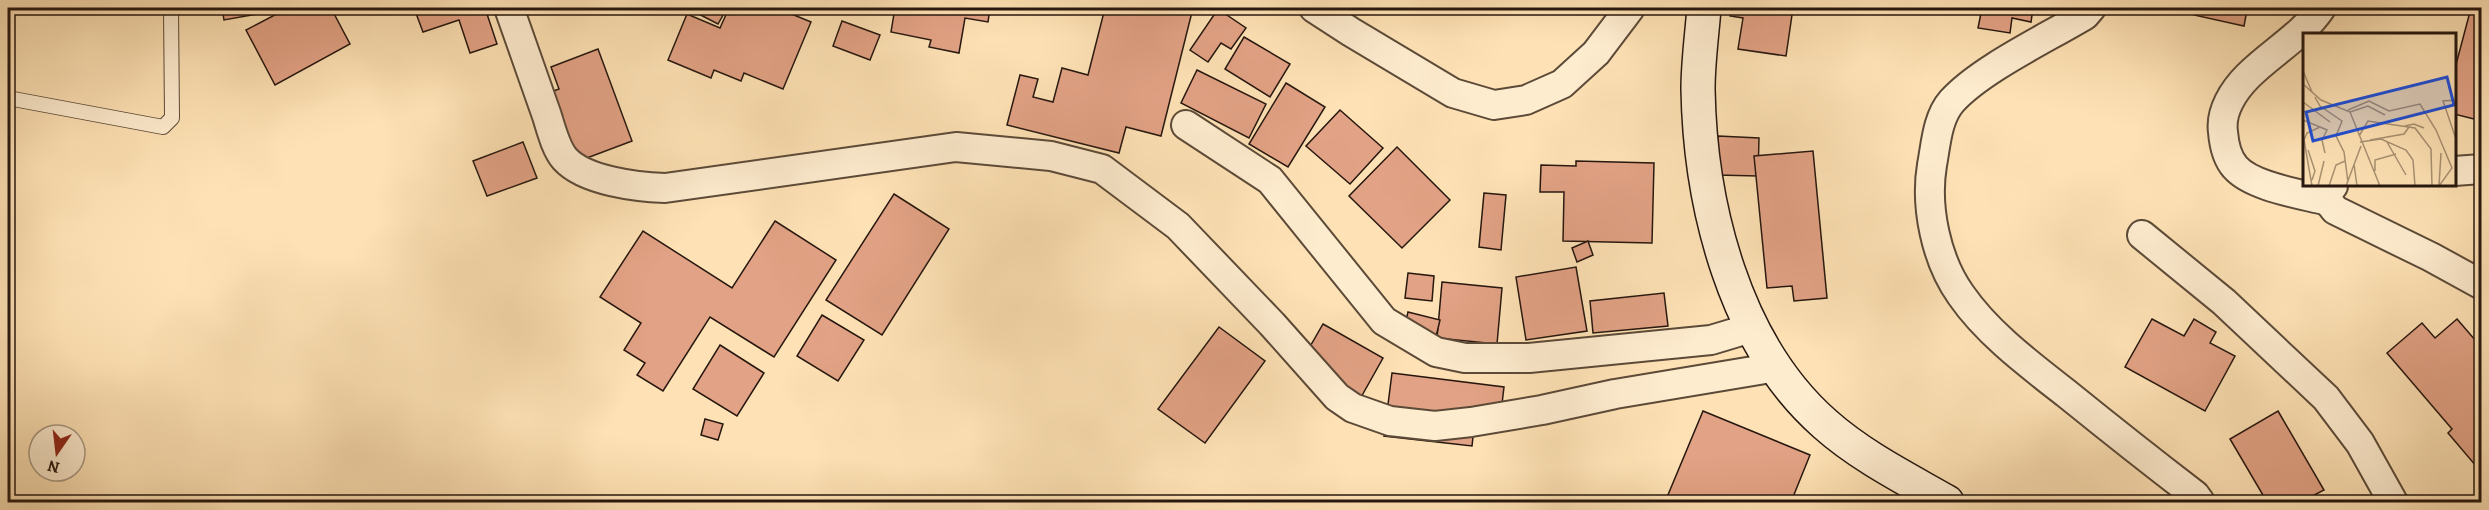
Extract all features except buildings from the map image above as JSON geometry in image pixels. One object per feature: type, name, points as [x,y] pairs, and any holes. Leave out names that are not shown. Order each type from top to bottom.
[{"type":"street","points":[[509,8],[552,133],[564,159],[582,170],[617,183],[664,188],[956,147],[1051,156],[1102,169],[1178,226],[1272,324],[1337,397],[1353,408],[1389,421],[1435,426],[1471,422],[1615,394],[1777,367]]},
{"type":"street","points":[[1314,8],[1453,93],[1494,105],[1526,100],[1562,84],[1596,53],[1630,8]]},
{"type":"street","points":[[1704,8],[1698,87],[1702,158],[1712,216],[1751,328],[1796,395],[1826,425],[1879,463],[1947,502]]},
{"type":"street","points":[[2091,8],[2085,15],[1977,80],[1951,103],[1942,118],[1937,136],[1931,171],[1930,211],[1947,270],[1960,294],[1980,320],[2040,373],[2200,502]]},
{"type":"street","points":[[2321,8],[2303,30],[2248,76],[2230,100],[2222,127],[2228,155],[2233,165],[2242,174],[2259,182],[2331,193],[2335,210],[2431,257],[2481,285]]},
{"type":"street","points":[[1186,125],[1270,180],[1384,321],[1407,337],[1436,352],[1465,358],[1529,358],[1711,340],[1751,328]]},
{"type":"street","points":[[2456,171],[2481,169]]},
{"type":"street","points":[[2142,235],[2224,302],[2326,398],[2360,443],[2393,502]]},
{"type":"lane","points":[[8,98],[164,127],[172,118],[171,8]]}]
